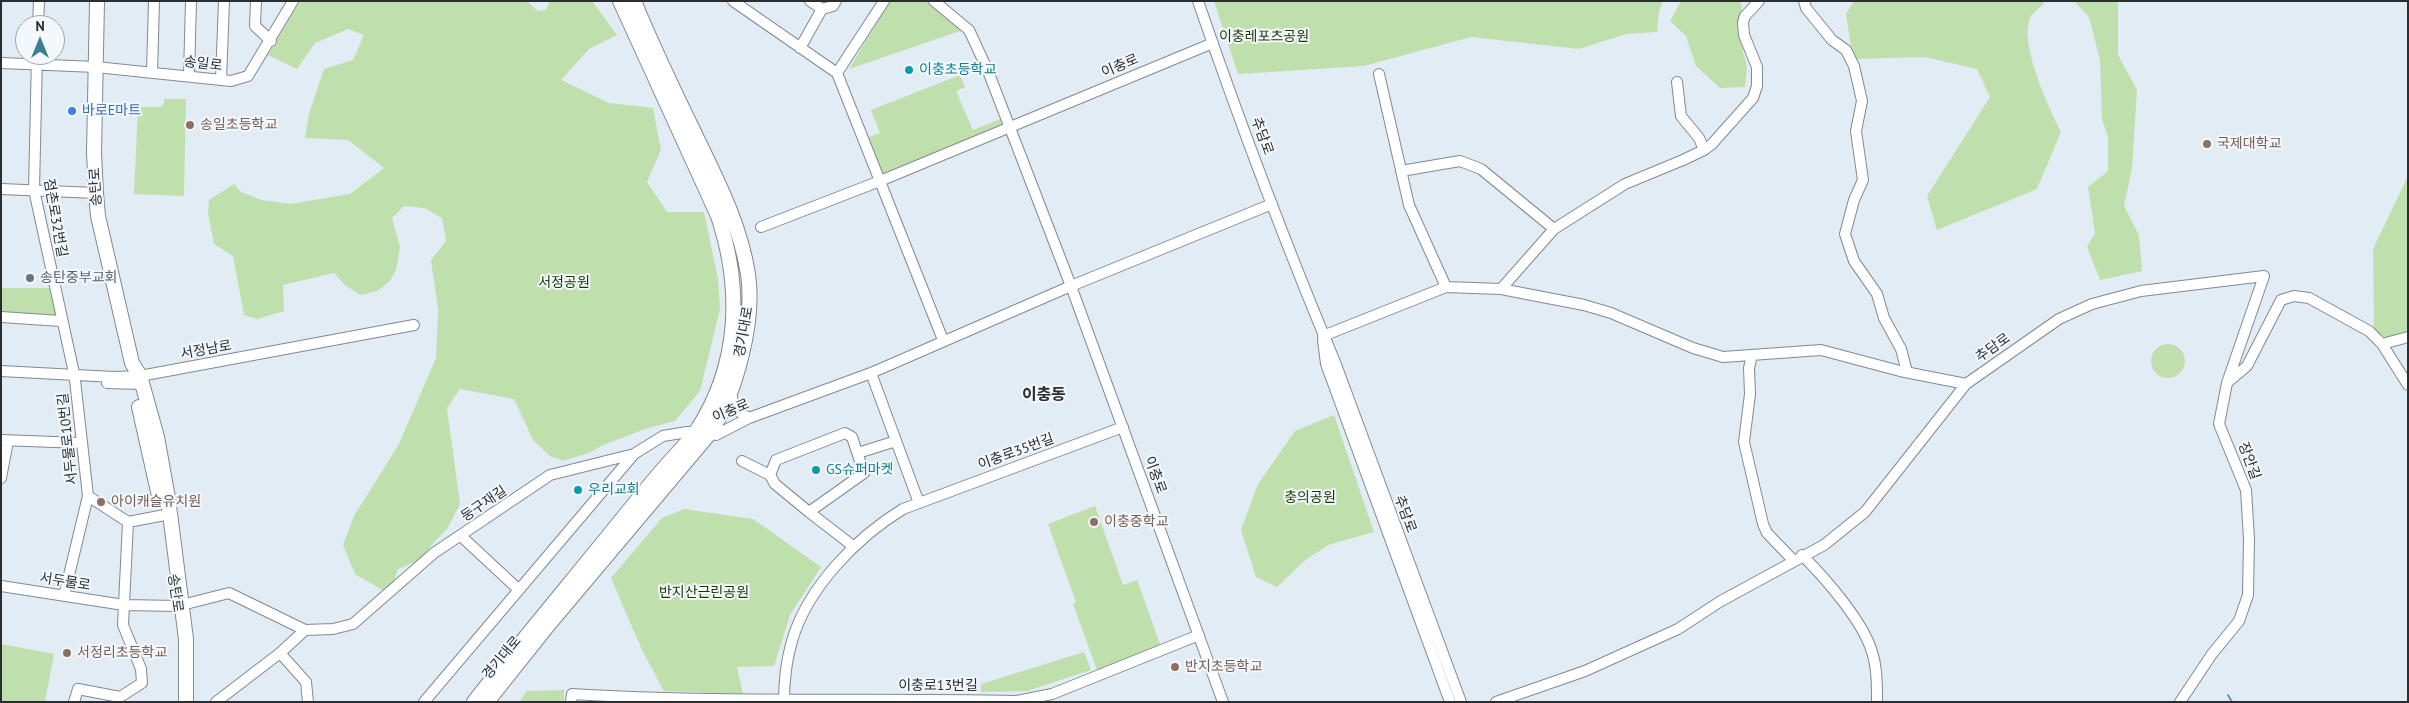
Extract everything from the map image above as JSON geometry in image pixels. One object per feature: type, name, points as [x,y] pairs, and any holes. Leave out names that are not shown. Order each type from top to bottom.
[{"type":"main road","name":"송탄로","points":[[98,1],[96,67],[96,193],[98,216],[136,378],[157,437],[166,515],[186,639],[186,702]]},
{"type":"main road","name":"경기대로","points":[[620,1],[718,216],[731,263],[735,299],[730,348],[703,432]]},
{"type":"main road","name":"경기대로","points":[[474,702],[546,621],[703,432],[720,418],[745,335],[749,301],[748,275],[743,251],[728,206],[634,1]]},
{"type":"main road","name":"송탄로","points":[[180,605],[180,702]]},
{"type":"main road","name":"경기대로","points":[[466,702],[501,656],[522,634],[546,621]]},
{"type":"main road","name":"경기대로","points":[[487,702],[546,621]]},
{"type":"main road","name":"경기대로","points":[[495,702],[541,644],[546,621]]},
{"type":"street","points":[[38,15],[39,1]]},
{"type":"street","points":[[152,73],[154,1]]},
{"type":"street","points":[[189,76],[191,1]]},
{"type":"street","points":[[221,80],[224,1]]},
{"type":"street","points":[[256,1],[255,26],[271,41]]},
{"type":"street","name":"송일로","points":[[65,63],[231,81],[248,76],[271,41],[293,1]]},
{"type":"street","points":[[733,1],[837,73],[943,340]]},
{"type":"street","points":[[810,1],[822,9]]},
{"type":"street","points":[[800,48],[822,9],[833,6],[836,1]]},
{"type":"street","points":[[837,73],[884,1]]},
{"type":"street","name":"이충로","points":[[934,1],[969,30],[1010,127],[1071,286],[1223,702]]},
{"type":"street","name":"추담로","points":[[1198,1],[1272,204],[1323,336],[1335,362],[1408,564],[1461,702]]},
{"type":"street","points":[[1501,289],[1554,229],[1625,184],[1684,160],[1712,144],[1753,98],[1757,67],[1744,35],[1743,22],[1745,16],[1759,1]]},
{"type":"street","points":[[1804,1],[1806,8],[1832,40],[1846,50],[1854,66],[1862,102],[1856,131],[1863,180],[1854,200],[1845,234],[1854,261],[1877,294],[1884,318],[1901,348],[1907,372]]},
{"type":"street","name":"이충로","points":[[761,227],[880,181],[1213,42]]},
{"type":"street","name":"송일로","points":[[1,63],[15,62]]},
{"type":"street","name":"점촌로32번길","points":[[37,65],[34,190],[74,377]]},
{"type":"street","points":[[1379,74],[1409,205],[1446,287]]},
{"type":"street","points":[[1677,82],[1681,116],[1699,138],[1704,150]]},
{"type":"street","points":[[1401,171],[1460,161],[1482,169],[1554,229]]},
{"type":"street","points":[[1,189],[96,193]]},
{"type":"street","name":"이충로","points":[[703,432],[716,435],[749,418],[870,373],[1071,286],[1272,204]]},
{"type":"street","name":"추담로","points":[[1496,702],[1585,671],[1678,629],[1721,601],[1824,545],[1864,512],[1966,384],[2059,319],[2092,304],[2141,291],[2264,276]]},
{"type":"street","name":"장안길","points":[[2180,702],[2212,654],[2239,621],[2248,595],[2249,539],[2246,490],[2219,424],[2227,383],[2264,276]]},
{"type":"street","points":[[1323,336],[1446,287],[1501,289],[1584,305],[1611,313],[1707,353],[1723,357],[1821,350],[1907,372],[1966,384]]},
{"type":"street","points":[[2227,383],[2247,366],[2258,348],[2275,309],[2281,300],[2301,296],[2318,302],[2369,331],[2382,344],[2408,385]]},
{"type":"street","points":[[1,317],[61,320]]},
{"type":"street","name":"서정남로","points":[[1,378],[136,378],[414,325]]},
{"type":"street","name":"추담로","points":[[1323,336],[1326,364],[1450,702]]},
{"type":"street","points":[[2382,344],[2408,337]]},
{"type":"street","points":[[1752,355],[1749,368],[1750,394],[1744,442],[1763,524],[1767,533],[1798,558],[1818,571],[1864,631],[1873,652],[1877,678],[1877,702]]},
{"type":"street","name":"서정남로","points":[[1,371],[74,377]]},
{"type":"street","points":[[870,373],[919,503]]},
{"type":"street","name":"서두물로10번길","points":[[64,596],[88,496],[74,377]]},
{"type":"street","points":[[730,390],[735,409],[749,418]]},
{"type":"street","name":"이충로35번길","points":[[784,701],[785,674],[792,640],[808,606],[830,574],[853,546],[877,525],[903,509],[1123,427]]},
{"type":"street","name":"둥구재길","points":[[180,605],[229,593],[305,630],[333,629],[353,624],[434,554],[550,475],[634,454],[663,436],[703,432]]},
{"type":"street","points":[[770,475],[776,460],[845,434],[852,437],[864,473],[809,512]]},
{"type":"street","points":[[1,478],[4,441],[82,443]]},
{"type":"street","points":[[858,453],[896,441]]},
{"type":"street","points":[[424,702],[609,486],[634,454]]},
{"type":"street","points":[[742,460],[770,475],[775,484],[853,546]]},
{"type":"street","points":[[597,463],[610,467],[614,471],[614,477],[609,486]]},
{"type":"street","name":"서두물로10번길","points":[[88,496],[128,522]]},
{"type":"street","points":[[74,702],[78,689],[120,697],[142,683],[141,670],[123,625],[128,522],[166,515]]},
{"type":"street","points":[[461,536],[519,590]]},
{"type":"street","name":"서두물로","points":[[1,586],[124,606],[180,605]]},
{"type":"street","points":[[216,702],[280,653],[305,630]]},
{"type":"street","name":"이충로13번길","points":[[572,702],[572,694],[599,699],[1017,701],[1052,694],[1199,636]]},
{"type":"street","points":[[280,653],[306,682],[308,702]]},
{"type":"green space","name":"서정공원","points":[[300,1],[527,1],[538,11],[546,10],[550,1],[592,1],[617,35],[589,49],[561,80],[609,103],[653,108],[661,150],[647,182],[667,212],[704,212],[718,279],[720,309],[700,391],[675,421],[648,428],[603,445],[589,453],[563,461],[550,456],[533,440],[514,399],[460,389],[447,408],[460,504],[447,529],[421,559],[398,569],[394,581],[384,591],[355,574],[343,545],[354,516],[399,444],[436,358],[438,309],[431,260],[446,241],[442,218],[424,208],[404,206],[392,218],[400,247],[396,270],[389,282],[377,291],[360,295],[345,285],[334,273],[283,285],[284,311],[257,319],[244,315],[233,256],[214,244],[208,212],[209,200],[234,184],[241,192],[261,200],[290,204],[350,194],[384,168],[348,140],[305,138],[309,114],[324,69],[353,60],[364,35],[348,29],[315,43],[297,69],[268,55]]},
{"type":"green space","points":[[890,1],[926,1],[963,30],[849,69]]},
{"type":"green space","name":"이충레포츠공원","points":[[1214,1],[1663,1],[1659,12],[1657,32],[1626,34],[1579,49],[1471,37],[1364,66],[1238,74]]},
{"type":"green space","points":[[1681,1],[1741,1],[1742,7],[1737,27],[1747,67],[1745,87],[1720,88],[1696,66],[1686,36],[1670,21]]},
{"type":"green space","points":[[1854,1],[2045,1],[2030,18],[2028,29],[2029,43],[2037,76],[2061,132],[2037,189],[1937,230],[1927,196],[1990,97],[1977,69],[1925,57],[1853,59],[1846,14]]},
{"type":"green space","points":[[2074,1],[2118,1],[2118,55],[2137,90],[2132,168],[2124,206],[2139,235],[2142,271],[2100,280],[2087,247],[2095,233],[2088,187],[2108,171],[2108,137],[2102,120],[2100,60],[2089,17]]},
{"type":"green space","points":[[960,75],[965,87],[956,91],[973,130],[1000,119],[1003,126],[882,174],[869,137],[880,133],[871,110]]},
{"type":"green space","points":[[164,99],[186,99],[184,196],[134,194],[138,107],[160,107],[164,104]]},
{"type":"green space","points":[[2408,176],[2408,323],[2406,335],[2391,340],[2374,331],[2373,249]]},
{"type":"green space","points":[[1,288],[51,288],[58,318],[1,315]]},
{"type":"green space","points":[[2168,344],[2175,345],[2180,349],[2184,354],[2184,368],[2180,373],[2175,377],[2168,378],[2161,377],[2156,373],[2152,368],[2151,361],[2152,354],[2156,349],[2161,345]]},
{"type":"green space","name":"충의공원","points":[[1334,415],[1374,532],[1328,545],[1304,561],[1277,587],[1256,577],[1241,530],[1258,484],[1295,431]]},
{"type":"green space","points":[[1095,506],[1123,585],[1137,580],[1161,647],[1097,670],[1073,604],[1076,602],[1048,524]]},
{"type":"green space","name":"반지산근린공원","points":[[684,509],[753,519],[821,567],[790,615],[774,666],[737,667],[743,694],[664,691],[642,650],[611,578],[662,518]]},
{"type":"green space","points":[[1,644],[54,654],[45,702],[1,702]]},
{"type":"green space","points":[[1084,652],[1091,670],[1027,691],[981,692],[981,684]]},
{"type":"green space","points":[[564,690],[564,702],[519,702],[527,691]]},
{"type":"waterway","points":[[2228,695],[2232,702]]},
{"type":"place","name":"이충초등학교","points":[[909,70]]},
{"type":"place","name":"바로E마트","points":[[72,111]]},
{"type":"place","name":"송일초등학교","points":[[190,125]]},
{"type":"place","name":"국제대학교","points":[[2207,144]]},
{"type":"place","name":"송탄중부교회","points":[[30,278]]},
{"type":"place","name":"GS슈퍼마켓","points":[[816,470]]},
{"type":"place","name":"우리교회","points":[[578,490]]},
{"type":"place","name":"아이캐슬유치원","points":[[101,502]]},
{"type":"place","name":"이충중학교","points":[[1094,522]]},
{"type":"place","name":"서정리초등학교","points":[[67,653]]},
{"type":"place","name":"반지초등학교","points":[[1175,667]]},
{"type":"district","name":"이충동","points":[[1044,395]]}]
